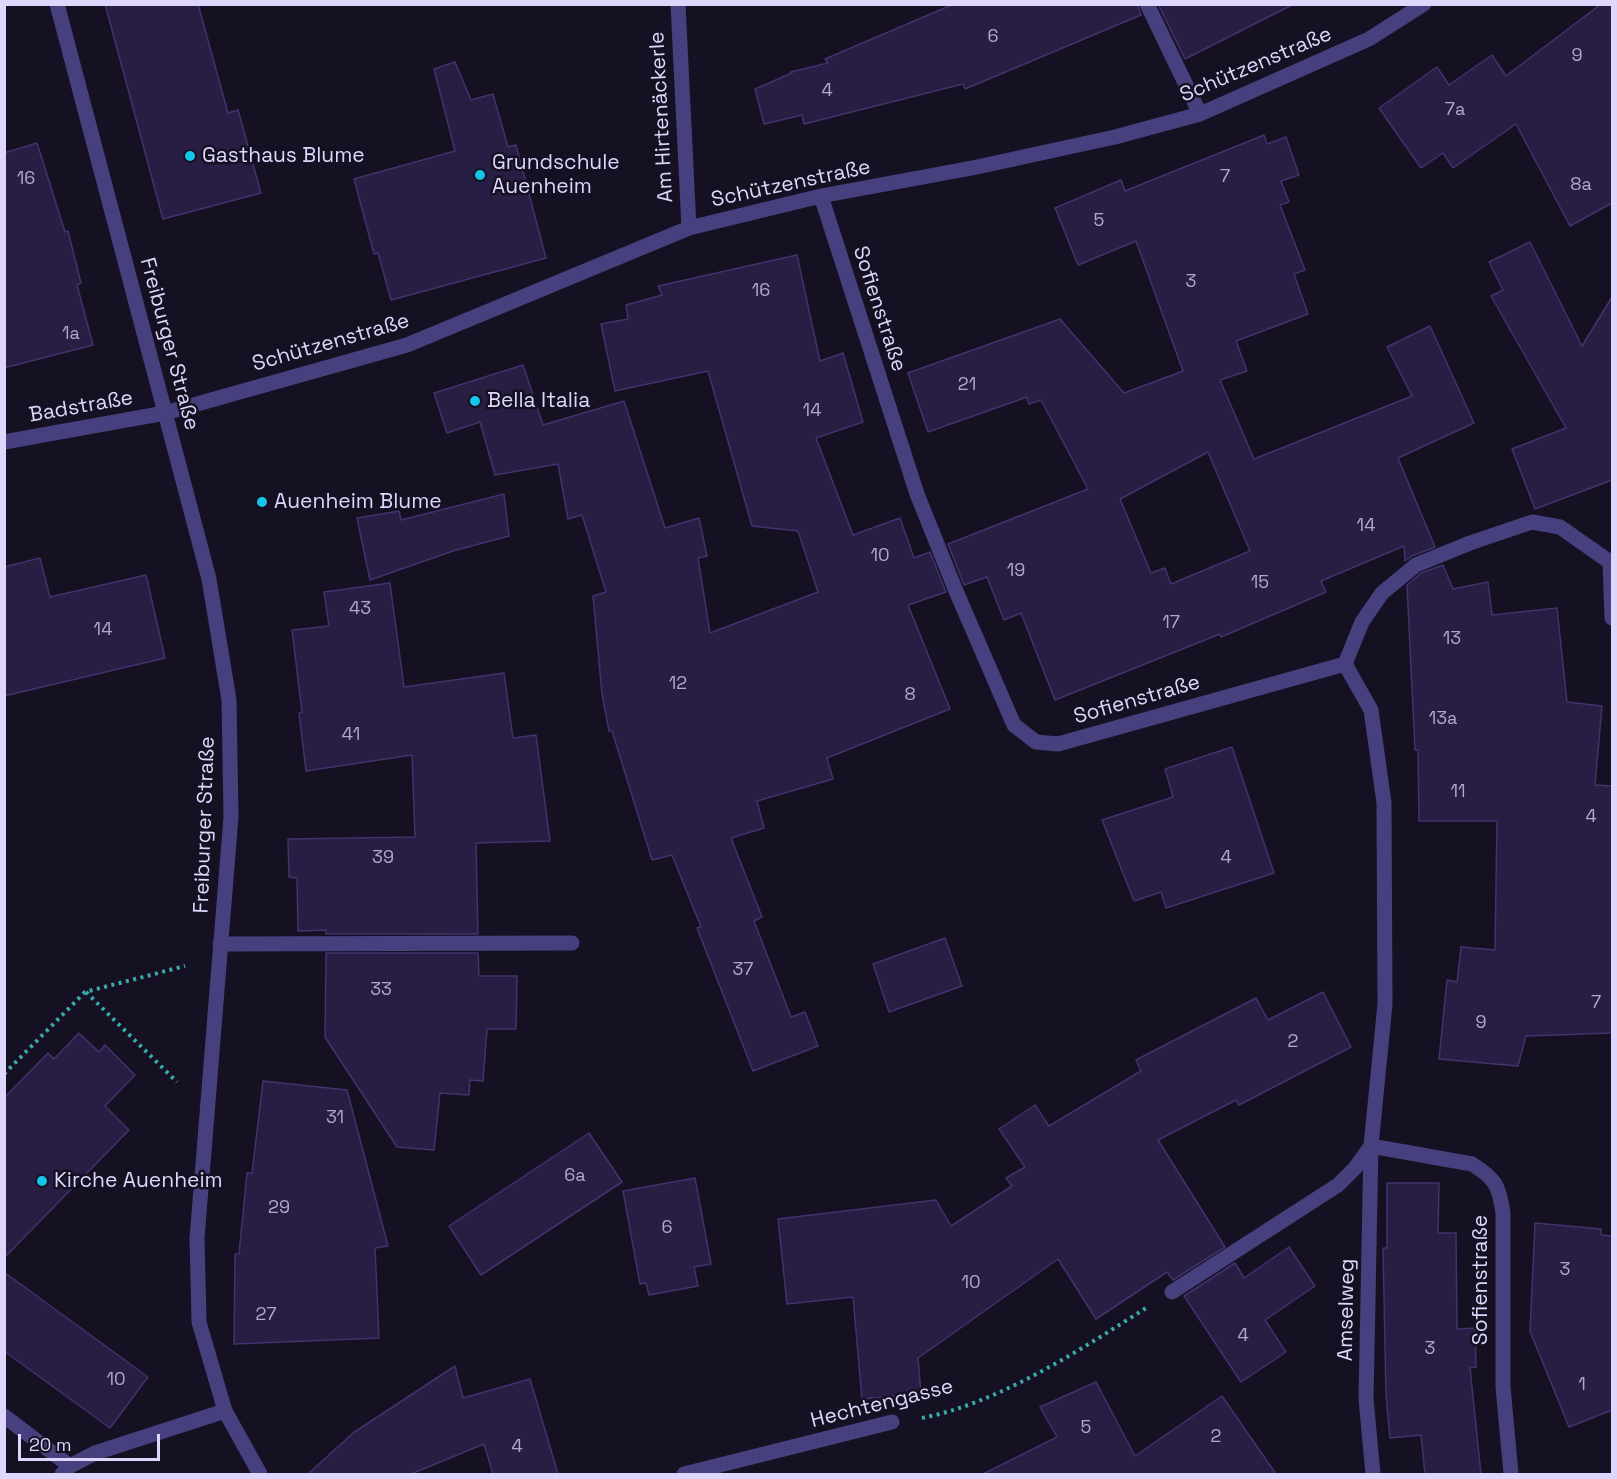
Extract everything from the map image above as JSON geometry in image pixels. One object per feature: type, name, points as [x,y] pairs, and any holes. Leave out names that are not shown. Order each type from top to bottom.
[{"type":"street","name":"Freiburger Straße","points":[[57,4],[209,579],[229,700],[231,816],[197,1238],[199,1322],[225,1411],[260,1474]]},
{"type":"street","name":"Am Hirtenäckerle","points":[[678,4],[689,228]]},
{"type":"street","points":[[1147,4],[1200,114]]},
{"type":"street","name":"Schützenstraße","points":[[165,413],[407,345],[689,228],[821,196],[977,167],[1115,137],[1200,114],[1369,39],[1424,4]]},
{"type":"street","name":"Sofienstraße","points":[[821,196],[917,494],[1014,725],[1036,742],[1058,744],[1346,664]]},
{"type":"street","name":"Badstraße","points":[[4,442],[165,413]]},
{"type":"street","points":[[1172,1292],[1338,1185],[1355,1168],[1371,1146],[1385,1004],[1384,803],[1371,710],[1346,664],[1362,622],[1382,593],[1416,565],[1470,543],[1532,522],[1560,527],[1611,561],[1612,618]]},
{"type":"street","points":[[220,944],[572,943]]},
{"type":"street","name":"Sofienstraße","points":[[1371,1146],[1472,1164],[1486,1173],[1499,1189],[1503,1213],[1503,1387],[1512,1474]]},
{"type":"street","name":"Amselweg","points":[[1371,1146],[1366,1399],[1373,1474]]},
{"type":"street","points":[[4,1416],[66,1470],[95,1453],[225,1411]]},
{"type":"street","name":"Hechtengasse","points":[[684,1474],[892,1422]]},
{"type":"path","points":[[4,1074],[85,992],[191,964],[220,944]]},
{"type":"path","points":[[85,992],[207,1112]]},
{"type":"path","name":"Hechtengasse","points":[[892,1422],[925,1418],[968,1405],[1037,1375],[1172,1292]]},
{"type":"building","points":[[105,4],[198,4],[228,113],[238,110],[261,193],[163,219]]},
{"type":"building","points":[[954,4],[1137,4],[1141,15],[965,89],[963,84],[804,124],[802,115],[764,124],[755,89],[791,72],[828,63],[825,59]]},
{"type":"building","points":[[1158,4],[1294,4],[1185,59]]},
{"type":"building","points":[[1601,4],[1612,4],[1612,203],[1570,226],[1516,124],[1453,168],[1443,153],[1421,168],[1379,108],[1437,67],[1449,85],[1492,55],[1506,76]]},
{"type":"building","points":[[455,62],[471,100],[493,94],[508,147],[516,145],[546,258],[391,300],[378,253],[374,254],[354,179],[455,151],[434,69]]},
{"type":"building","points":[[1264,135],[1267,144],[1286,137],[1299,175],[1281,181],[1289,202],[1280,205],[1305,270],[1294,274],[1308,314],[1236,341],[1247,371],[1220,380],[1254,459],[1412,396],[1387,347],[1430,326],[1474,423],[1398,458],[1435,547],[1405,561],[1404,546],[1321,581],[1326,592],[1221,637],[1220,634],[1055,700],[1021,613],[1004,620],[987,577],[964,585],[948,544],[1088,489],[1041,400],[1029,404],[1027,397],[928,432],[908,373],[1060,319],[1124,393],[1183,371],[1136,241],[1078,265],[1055,208],[1121,180],[1125,191]],"holes":[[[1208,452],[1250,551],[1171,584],[1165,568],[1151,573],[1120,499]]]},
{"type":"building","points":[[37,143],[65,232],[68,231],[81,283],[77,285],[93,345],[4,368],[4,153]]},
{"type":"building","points":[[1530,242],[1582,346],[1612,297],[1612,480],[1535,509],[1512,449],[1566,428],[1491,296],[1503,290],[1489,262]]},
{"type":"building","points":[[797,255],[820,361],[843,353],[863,422],[816,438],[853,535],[900,518],[914,558],[930,552],[946,592],[908,605],[950,709],[827,758],[833,779],[757,801],[764,828],[731,838],[762,917],[754,921],[791,1017],[805,1012],[818,1046],[753,1071],[697,928],[701,927],[672,855],[652,860],[612,731],[609,731],[602,694],[593,596],[606,592],[582,515],[568,519],[558,464],[495,475],[480,422],[447,433],[434,393],[523,365],[543,425],[624,401],[665,528],[699,518],[707,556],[698,558],[710,633],[818,592],[798,531],[752,526],[708,371],[615,391],[601,324],[628,319],[626,305],[662,295],[658,286]]},
{"type":"building","points":[[504,494],[509,536],[453,551],[370,580],[357,518],[399,511],[401,520]]},
{"type":"building","points":[[40,558],[50,597],[146,575],[165,658],[4,696],[4,567]]},
{"type":"building","points":[[1443,565],[1453,589],[1488,582],[1492,615],[1557,608],[1567,702],[1602,706],[1595,785],[1612,786],[1612,1033],[1526,1036],[1518,1066],[1439,1059],[1447,980],[1457,982],[1461,947],[1495,950],[1497,821],[1419,821],[1418,750],[1415,750],[1407,585],[1421,573]]},
{"type":"building","points":[[390,583],[404,687],[504,673],[513,738],[536,735],[550,841],[476,843],[478,934],[326,934],[326,930],[298,931],[297,878],[289,877],[288,839],[415,837],[412,755],[306,771],[299,713],[302,712],[292,630],[329,626],[324,592]]},
{"type":"building","points":[[1232,747],[1274,873],[1166,908],[1161,892],[1134,901],[1102,820],[1173,797],[1165,769]]},
{"type":"building","points":[[945,938],[962,986],[889,1012],[873,964]]},
{"type":"building","points":[[326,953],[478,953],[479,976],[517,976],[516,1029],[487,1029],[483,1081],[470,1080],[469,1095],[440,1093],[434,1150],[397,1147],[325,1037]]},
{"type":"building","points":[[1323,992],[1351,1047],[1239,1105],[1236,1100],[1158,1140],[1225,1247],[1173,1280],[1167,1272],[1096,1319],[1058,1259],[918,1358],[921,1394],[862,1399],[853,1297],[787,1304],[778,1219],[936,1200],[951,1226],[1012,1186],[1006,1178],[1025,1167],[999,1129],[1035,1105],[1049,1126],[1141,1071],[1136,1060],[1256,998],[1268,1020]]},
{"type":"building","name":"Kirche Auenheim","points":[[79,1033],[99,1052],[105,1045],[135,1075],[105,1106],[129,1130],[4,1258],[4,1098],[48,1053],[54,1059]]},
{"type":"building","points":[[263,1081],[347,1090],[388,1246],[375,1248],[379,1338],[234,1344],[235,1254],[239,1254],[247,1173],[252,1173]]},
{"type":"building","points":[[589,1133],[622,1182],[481,1275],[449,1226]]},
{"type":"building","points":[[695,1178],[711,1264],[694,1267],[698,1286],[649,1295],[646,1283],[640,1284],[623,1191]]},
{"type":"building","points":[[1387,1183],[1439,1183],[1438,1233],[1456,1233],[1457,1329],[1475,1328],[1476,1367],[1470,1368],[1481,1474],[1425,1474],[1421,1435],[1390,1438],[1386,1395],[1383,1248],[1387,1248]]},
{"type":"building","points":[[1535,1223],[1601,1229],[1601,1235],[1612,1236],[1612,1410],[1569,1427],[1530,1331]]},
{"type":"building","points":[[1289,1247],[1315,1286],[1265,1320],[1286,1352],[1241,1382],[1184,1296],[1235,1263],[1244,1278]]},
{"type":"building","points":[[4,1272],[148,1377],[110,1428],[4,1351]]},
{"type":"building","points":[[455,1366],[463,1398],[530,1379],[558,1474],[493,1474],[484,1444],[411,1474],[308,1474],[353,1433]]},
{"type":"building","points":[[1096,1382],[1135,1456],[1222,1396],[1276,1474],[983,1474],[1057,1437],[1040,1407]]},
{"type":"place","name":"Gasthaus Blume","points":[[190,156]]},
{"type":"place","name":"Grundschule Auenheim","points":[[480,175]]},
{"type":"place","name":"Bella Italia","points":[[475,401]]},
{"type":"place","name":"Auenheim Blume","points":[[262,502]]},
{"type":"place","name":"Kirche Auenheim","points":[[42,1181]]}]
